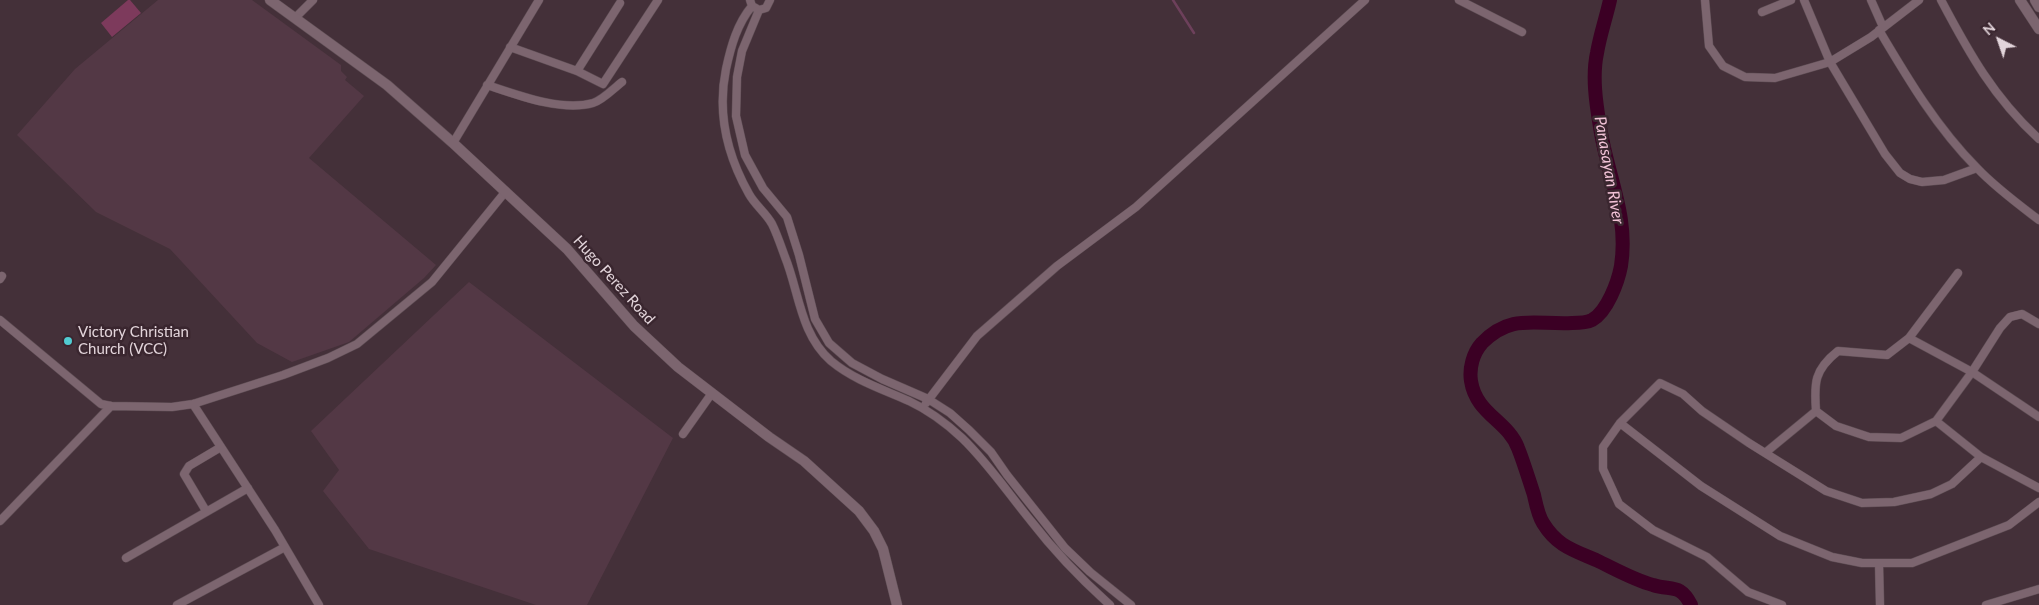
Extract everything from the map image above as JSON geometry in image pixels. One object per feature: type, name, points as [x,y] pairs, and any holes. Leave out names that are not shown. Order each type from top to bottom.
[{"type":"street","name":"Hugo Perez Road","points":[[270,0],[387,85],[506,191],[567,249],[634,326],[678,367],[769,437],[804,461],[859,511],[874,531],[883,549],[897,605]]},
{"type":"street","points":[[295,18],[313,0]]},
{"type":"street","points":[[453,143],[539,0]]},
{"type":"street","points":[[510,46],[577,71],[603,84],[658,0]]},
{"type":"street","points":[[754,5],[766,8],[770,0]]},
{"type":"street","points":[[923,409],[928,399],[977,336],[1058,266],[1136,207],[1365,0]]},
{"type":"street","points":[[1459,0],[1522,32]]},
{"type":"street","points":[[1705,0],[1709,46],[1723,66],[1745,77],[1775,78],[1830,62],[1881,29],[1919,0]]},
{"type":"street","points":[[1762,12],[1791,0]]},
{"type":"street","points":[[1804,0],[1830,62],[1884,154],[1900,174],[1910,180],[1922,182],[1944,180],[1977,168]]},
{"type":"street","points":[[1871,0],[1881,29],[1921,99],[1946,133],[1977,168],[2039,220]]},
{"type":"street","points":[[1941,0],[1973,60],[2006,104],[2039,139]]},
{"type":"street","points":[[2020,0],[2039,29]]},
{"type":"street","points":[[2035,0],[2039,7]]},
{"type":"street","points":[[577,71],[620,3]]},
{"type":"street","points":[[754,5],[737,78],[736,116],[745,155],[763,188],[787,218],[799,255],[815,319],[829,343],[852,363],[868,373],[928,399],[950,413],[970,430],[990,452],[1066,548],[1090,572],[1131,605]]},
{"type":"street","points":[[754,5],[740,25],[730,47],[722,87],[722,116],[731,157],[750,195],[772,224],[787,262],[805,324],[820,350],[830,360],[854,377],[923,409],[962,439],[999,480],[1061,558],[1110,605]]},
{"type":"street","points":[[487,84],[525,98],[563,105],[594,103],[622,82]]},
{"type":"street","points":[[0,320],[100,404],[110,406],[172,407],[192,404],[283,375],[328,358],[357,344],[432,282],[506,191]]},
{"type":"street","points":[[1958,273],[1909,338],[1887,355],[1838,352],[1824,362],[1814,386],[1816,411],[1836,426],[1869,437],[1901,438],[1936,421],[1972,372],[2000,328],[2010,317],[2022,314],[2039,324]]},
{"type":"street","points":[[1909,338],[1972,372],[2039,417]]},
{"type":"street","points":[[820,350],[829,343]]},
{"type":"street","points":[[1782,605],[1748,592],[1708,557],[1653,530],[1619,504],[1603,469],[1603,447],[1620,423],[1660,383],[1683,394],[1702,411],[1826,491],[1862,502],[1894,502],[1931,494],[1952,484],[1982,457]]},
{"type":"street","points":[[683,434],[712,393]]},
{"type":"street","points":[[192,404],[286,547],[319,605]]},
{"type":"street","points":[[0,521],[110,406]]},
{"type":"street","points":[[1765,453],[1816,411]]},
{"type":"street","points":[[1936,421],[1982,457],[2039,488]]},
{"type":"street","points":[[1620,423],[1702,486],[1780,536],[1832,557],[1862,564],[1912,563],[2009,525],[2039,502]]},
{"type":"street","points":[[206,511],[184,474],[189,466],[221,446]]},
{"type":"street","points":[[126,558],[248,488]]},
{"type":"street","points":[[177,605],[286,547]]},
{"type":"street","points":[[1879,563],[1880,605]]},
{"type":"street","points":[[1986,605],[2039,589]]},
{"type":"shaded area","points":[[128,0],[141,13],[112,37],[101,23]]},
{"type":"shaded area","points":[[158,0],[252,0],[341,65],[341,71],[347,77],[345,80],[364,96],[309,158],[436,265],[424,278],[349,342],[292,362],[257,343],[170,249],[96,212],[17,135],[75,69]]},
{"type":"shaded area","points":[[469,282],[673,438],[587,605],[536,605],[369,549],[323,491],[339,470],[311,431]]},
{"type":"waterway","points":[[1173,0],[1194,33]]},
{"type":"waterway","name":"Panasayan River","points":[[1610,0],[1598,46],[1595,80],[1603,145],[1620,212],[1622,230],[1623,247],[1617,280],[1607,304],[1590,321],[1577,323],[1524,322],[1503,328],[1493,334],[1482,343],[1474,356],[1471,381],[1479,402],[1507,431],[1518,448],[1537,509],[1548,531],[1573,550],[1646,583],[1675,589],[1683,593],[1691,605]]},
{"type":"place","name":"Victory Christian Church (VCC)","points":[[68,341]]}]
